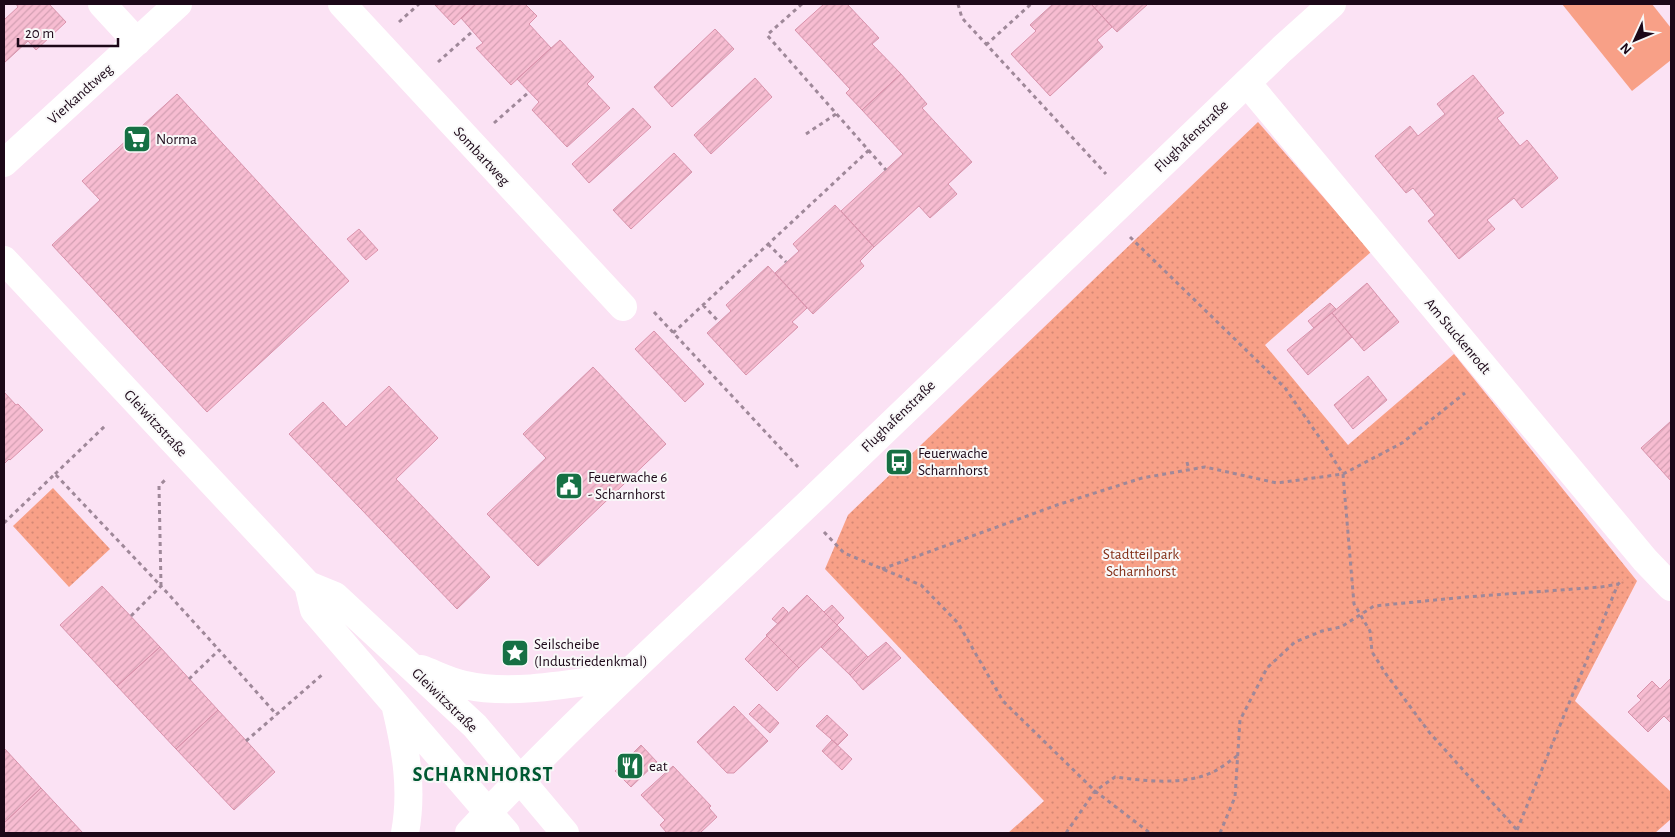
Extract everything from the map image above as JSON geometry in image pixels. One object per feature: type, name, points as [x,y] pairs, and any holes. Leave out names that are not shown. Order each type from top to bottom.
[{"type":"street","points":[[102,4],[138,42]]},
{"type":"street","name":"Vierkandtweg","points":[[4,163],[178,4]]},
{"type":"street","name":"Sombartweg","points":[[342,4],[471,144],[636,307]]},
{"type":"street","name":"Flughafenstraße","points":[[469,833],[519,780],[625,676],[1247,82],[1332,4]]},
{"type":"street","name":"Am Stuckenrodt","points":[[1247,82],[1644,560],[1671,588]]},
{"type":"street","name":"Gleiwitzstraße","points":[[4,260],[308,585],[335,596],[475,726],[566,833]]},
{"type":"street","name":"Gleiwitzstraße","points":[[308,585],[314,610],[506,833]]},
{"type":"street","points":[[406,663],[463,685],[496,690],[529,688],[625,676]]},
{"type":"street","points":[[395,704],[405,743],[409,778],[410,798],[405,833]]},
{"type":"path","points":[[802,4],[767,35],[886,170]]},
{"type":"path","points":[[958,4],[962,18],[1110,180]]},
{"type":"path","points":[[986,45],[1030,4]]},
{"type":"path","points":[[415,83],[473,31]]},
{"type":"path","points":[[471,144],[529,92]]},
{"type":"path","points":[[806,134],[836,114]]},
{"type":"path","points":[[673,333],[869,150]]},
{"type":"path","points":[[1127,234],[1285,388],[1343,474],[1354,604],[1370,631],[1372,652],[1391,682],[1429,732],[1516,832],[1618,584],[1644,560]]},
{"type":"path","points":[[768,244],[786,262]]},
{"type":"path","points":[[703,305],[719,322]]},
{"type":"path","points":[[636,307],[673,333],[798,467]]},
{"type":"path","points":[[882,569],[967,537],[1142,478],[1204,467],[1277,483],[1343,474],[1402,443],[1454,403],[1488,373]]},
{"type":"path","points":[[4,523],[105,426]]},
{"type":"path","points":[[131,616],[161,586],[159,486],[187,457]]},
{"type":"path","points":[[1187,462],[1189,470]]},
{"type":"path","points":[[55,474],[161,586],[277,715]]},
{"type":"path","points":[[821,529],[844,553],[922,585],[958,623],[1003,701],[1095,790],[1150,833]]},
{"type":"path","points":[[1220,833],[1235,797],[1240,720],[1267,668],[1295,642],[1322,631],[1341,627],[1374,606],[1618,584]]},
{"type":"path","points":[[188,679],[218,650]]},
{"type":"path","points":[[246,741],[323,674]]},
{"type":"path","points":[[1066,833],[1095,790],[1115,777],[1152,781],[1182,781],[1213,772],[1238,756]]},
{"type":"green space","points":[[1562,4],[1652,4],[1671,28],[1671,60],[1632,91]]},
{"type":"green space","name":"Stadtteilpark Scharnhorst","points":[[1258,122],[1371,252],[1265,345],[1348,445],[1454,354],[1637,581],[1575,701],[1671,792],[1671,819],[1655,833],[1008,833],[1044,801],[825,569],[848,515]]},
{"type":"green space","points":[[53,488],[110,549],[69,587],[13,526]]},
{"type":"building","points":[[16,4],[49,4],[66,22],[36,50],[28,41],[4,63],[4,20],[18,7]]},
{"type":"building","points":[[434,4],[476,4],[454,25]]},
{"type":"building","points":[[476,4],[525,4],[537,16],[529,24],[551,48],[511,85],[476,48],[483,43],[461,18]]},
{"type":"building","points":[[824,4],[847,4],[879,38],[872,44],[901,74],[862,110],[846,93],[850,89],[795,30]]},
{"type":"building","points":[[1053,4],[1091,4],[1112,27],[1097,40],[1103,47],[1050,96],[1011,54],[1036,31],[1030,25]]},
{"type":"building","points":[[1091,4],[1148,4],[1117,32]]},
{"type":"building","points":[[715,29],[734,49],[672,107],[654,87]]},
{"type":"building","points":[[560,40],[594,77],[587,84],[610,108],[567,147],[532,110],[539,102],[517,79]]},
{"type":"building","points":[[901,74],[927,104],[922,108],[972,162],[948,184],[957,194],[930,218],[919,206],[874,247],[841,211],[903,154],[862,110]]},
{"type":"building","points":[[1473,75],[1504,113],[1497,118],[1520,146],[1527,140],[1558,178],[1522,208],[1514,198],[1487,220],[1495,229],[1459,259],[1428,221],[1435,215],[1413,188],[1406,193],[1375,156],[1410,126],[1418,136],[1445,114],[1437,104]]},
{"type":"building","points":[[755,78],[772,97],[711,154],[694,135]]},
{"type":"building","points":[[177,94],[349,281],[207,412],[52,245],[100,200],[82,181]]},
{"type":"building","points":[[633,108],[651,127],[589,183],[572,164]]},
{"type":"building","points":[[674,153],[692,172],[631,229],[613,210]]},
{"type":"building","points":[[835,205],[874,247],[860,261],[864,266],[813,314],[775,273],[799,251],[793,244]]},
{"type":"building","points":[[359,229],[378,250],[366,260],[347,239]]},
{"type":"building","points":[[768,266],[807,308],[792,322],[798,327],[746,375],[707,333],[731,311],[726,305]]},
{"type":"building","points":[[1367,283],[1399,322],[1364,351],[1332,313]]},
{"type":"building","points":[[1330,303],[1336,309],[1314,328],[1308,321]]},
{"type":"building","points":[[1332,313],[1352,337],[1308,375],[1287,350]]},
{"type":"building","points":[[654,331],[704,384],[685,402],[635,349]]},
{"type":"building","name":"Feuerwache 6 - Scharnhorst","points":[[593,367],[666,444],[538,566],[487,514],[546,458],[523,434]]},
{"type":"building","points":[[1368,376],[1387,400],[1353,429],[1334,405]]},
{"type":"building","points":[[389,386],[438,438],[396,479],[490,577],[457,609],[289,434],[323,402],[346,427]]},
{"type":"building","points":[[4,392],[43,430],[4,464]]},
{"type":"building","points":[[1671,421],[1671,481],[1641,448]]},
{"type":"building","points":[[102,586],[160,647],[117,686],[60,625]]},
{"type":"building","points":[[807,595],[840,628],[799,668],[766,635]]},
{"type":"building","points":[[832,605],[844,618],[837,625],[824,612]]},
{"type":"building","points":[[783,607],[788,612],[778,624],[772,619]]},
{"type":"building","points":[[840,628],[868,657],[850,675],[821,647]]},
{"type":"building","points":[[767,636],[799,668],[777,691],[745,659]]},
{"type":"building","points":[[886,642],[901,658],[863,690],[850,675]]},
{"type":"building","points":[[160,647],[218,710],[176,749],[117,686]]},
{"type":"building","points":[[1671,678],[1671,723],[1664,716],[1648,732],[1628,712],[1641,700],[1637,696],[1652,681],[1660,689]]},
{"type":"building","points":[[759,704],[779,723],[770,733],[749,714]]},
{"type":"building","points":[[734,706],[768,741],[734,773],[727,773],[697,742]]},
{"type":"building","points":[[218,710],[275,772],[234,810],[176,749]]},
{"type":"building","points":[[827,715],[848,735],[838,745],[816,726]]},
{"type":"building","points":[[832,740],[852,759],[842,770],[822,751]]},
{"type":"building","points":[[641,745],[657,762],[631,787],[615,771]]},
{"type":"building","points":[[4,748],[41,788],[4,823]]},
{"type":"building","points":[[673,766],[711,806],[709,808],[717,817],[700,833],[667,833],[660,825],[665,820],[641,795]]},
{"type":"building","points":[[41,788],[83,833],[4,833],[4,823]]},
{"type":"place","name":"Norma","points":[[137,139]]},
{"type":"place","name":"Feuerwache Scharnhorst","points":[[899,462]]},
{"type":"place","name":"Feuerwache 6 - Scharnhorst","points":[[569,486]]},
{"type":"place","name":"Seilscheibe (Industriedenkmal)","points":[[515,653]]},
{"type":"place","name":"eat","points":[[630,766]]},
{"type":"district","name":"SCHARNHORST","points":[[483,774]]}]
